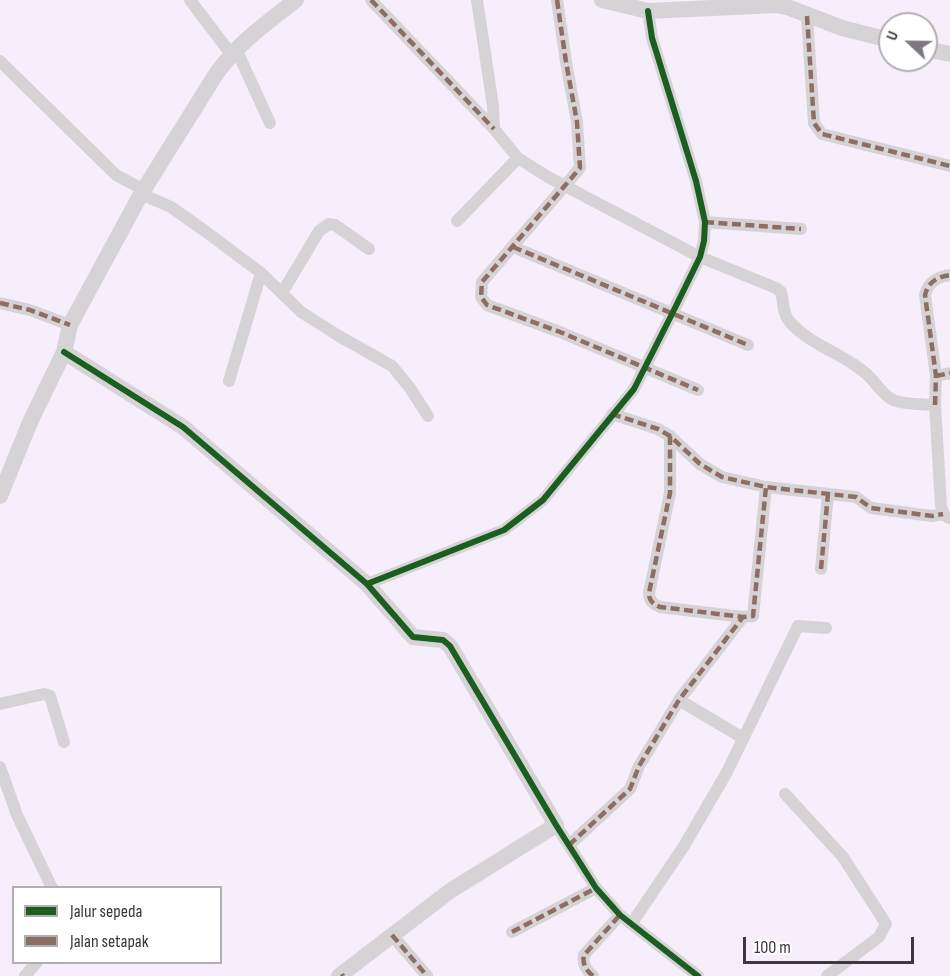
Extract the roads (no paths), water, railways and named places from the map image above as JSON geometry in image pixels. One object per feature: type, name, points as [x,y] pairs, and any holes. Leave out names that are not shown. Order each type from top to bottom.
[{"type":"street","points":[[190,0],[234,51],[270,123]]},
{"type":"street","points":[[0,496],[31,420],[64,352],[70,325],[142,192],[218,71],[234,51],[296,0]]},
{"type":"street","points":[[371,0],[494,129],[518,158],[700,257],[776,288],[781,292],[784,312],[789,322],[802,333],[863,370],[893,400],[935,405]]},
{"type":"street","points":[[477,0],[493,106],[494,129]]},
{"type":"street","points":[[557,0],[577,122],[580,168],[482,282],[481,292],[484,303],[698,390]]},
{"type":"street","points":[[602,0],[648,11],[790,4],[807,16],[878,37]]},
{"type":"street","points":[[367,585],[504,530],[543,500],[634,389],[700,257],[705,222],[696,181],[652,38],[648,11]]},
{"type":"street","points":[[807,16],[811,95],[814,123],[817,129],[822,134],[950,166]]},
{"type":"street","points":[[0,61],[116,175],[171,207],[261,273],[301,312],[392,366],[428,416]]},
{"type":"street","points":[[457,221],[518,158]]},
{"type":"street","points":[[705,222],[801,228]]},
{"type":"street","points":[[282,294],[319,231],[329,224],[335,225],[369,249]]},
{"type":"street","points":[[513,247],[748,345]]},
{"type":"street","points":[[228,381],[261,273]]},
{"type":"street","points":[[612,414],[658,429],[670,436],[700,464],[722,477],[766,487],[856,497],[871,508],[946,516],[935,405],[936,376],[925,295],[932,281],[950,275]]},
{"type":"street","points":[[0,303],[30,310],[70,325]]},
{"type":"street","points":[[64,352],[183,427],[367,585],[413,638],[443,640],[450,646],[596,888],[620,915],[698,976]]},
{"type":"street","points":[[936,376],[950,373]]},
{"type":"street","points":[[670,436],[670,493],[649,593],[649,599],[660,607],[743,617],[753,616],[766,487]]},
{"type":"street","points":[[821,569],[828,494]]},
{"type":"street","points":[[569,845],[630,789],[639,766],[679,700],[743,617]]},
{"type":"street","points":[[632,923],[684,846],[727,772],[798,626],[826,628]]},
{"type":"street","points":[[0,704],[44,694],[50,696],[64,742]]},
{"type":"street","points":[[679,700],[742,738]]},
{"type":"street","points":[[0,767],[17,815],[51,886]]},
{"type":"street","points":[[785,794],[843,857],[886,924],[879,937],[827,976]]},
{"type":"street","points":[[341,975],[450,891],[556,825]]},
{"type":"street","points":[[512,932],[596,888]]},
{"type":"street","points":[[593,976],[585,966],[584,955],[620,915]]},
{"type":"street","points":[[392,935],[428,976]]},
{"type":"street","points":[[25,976],[36,964]]}]
